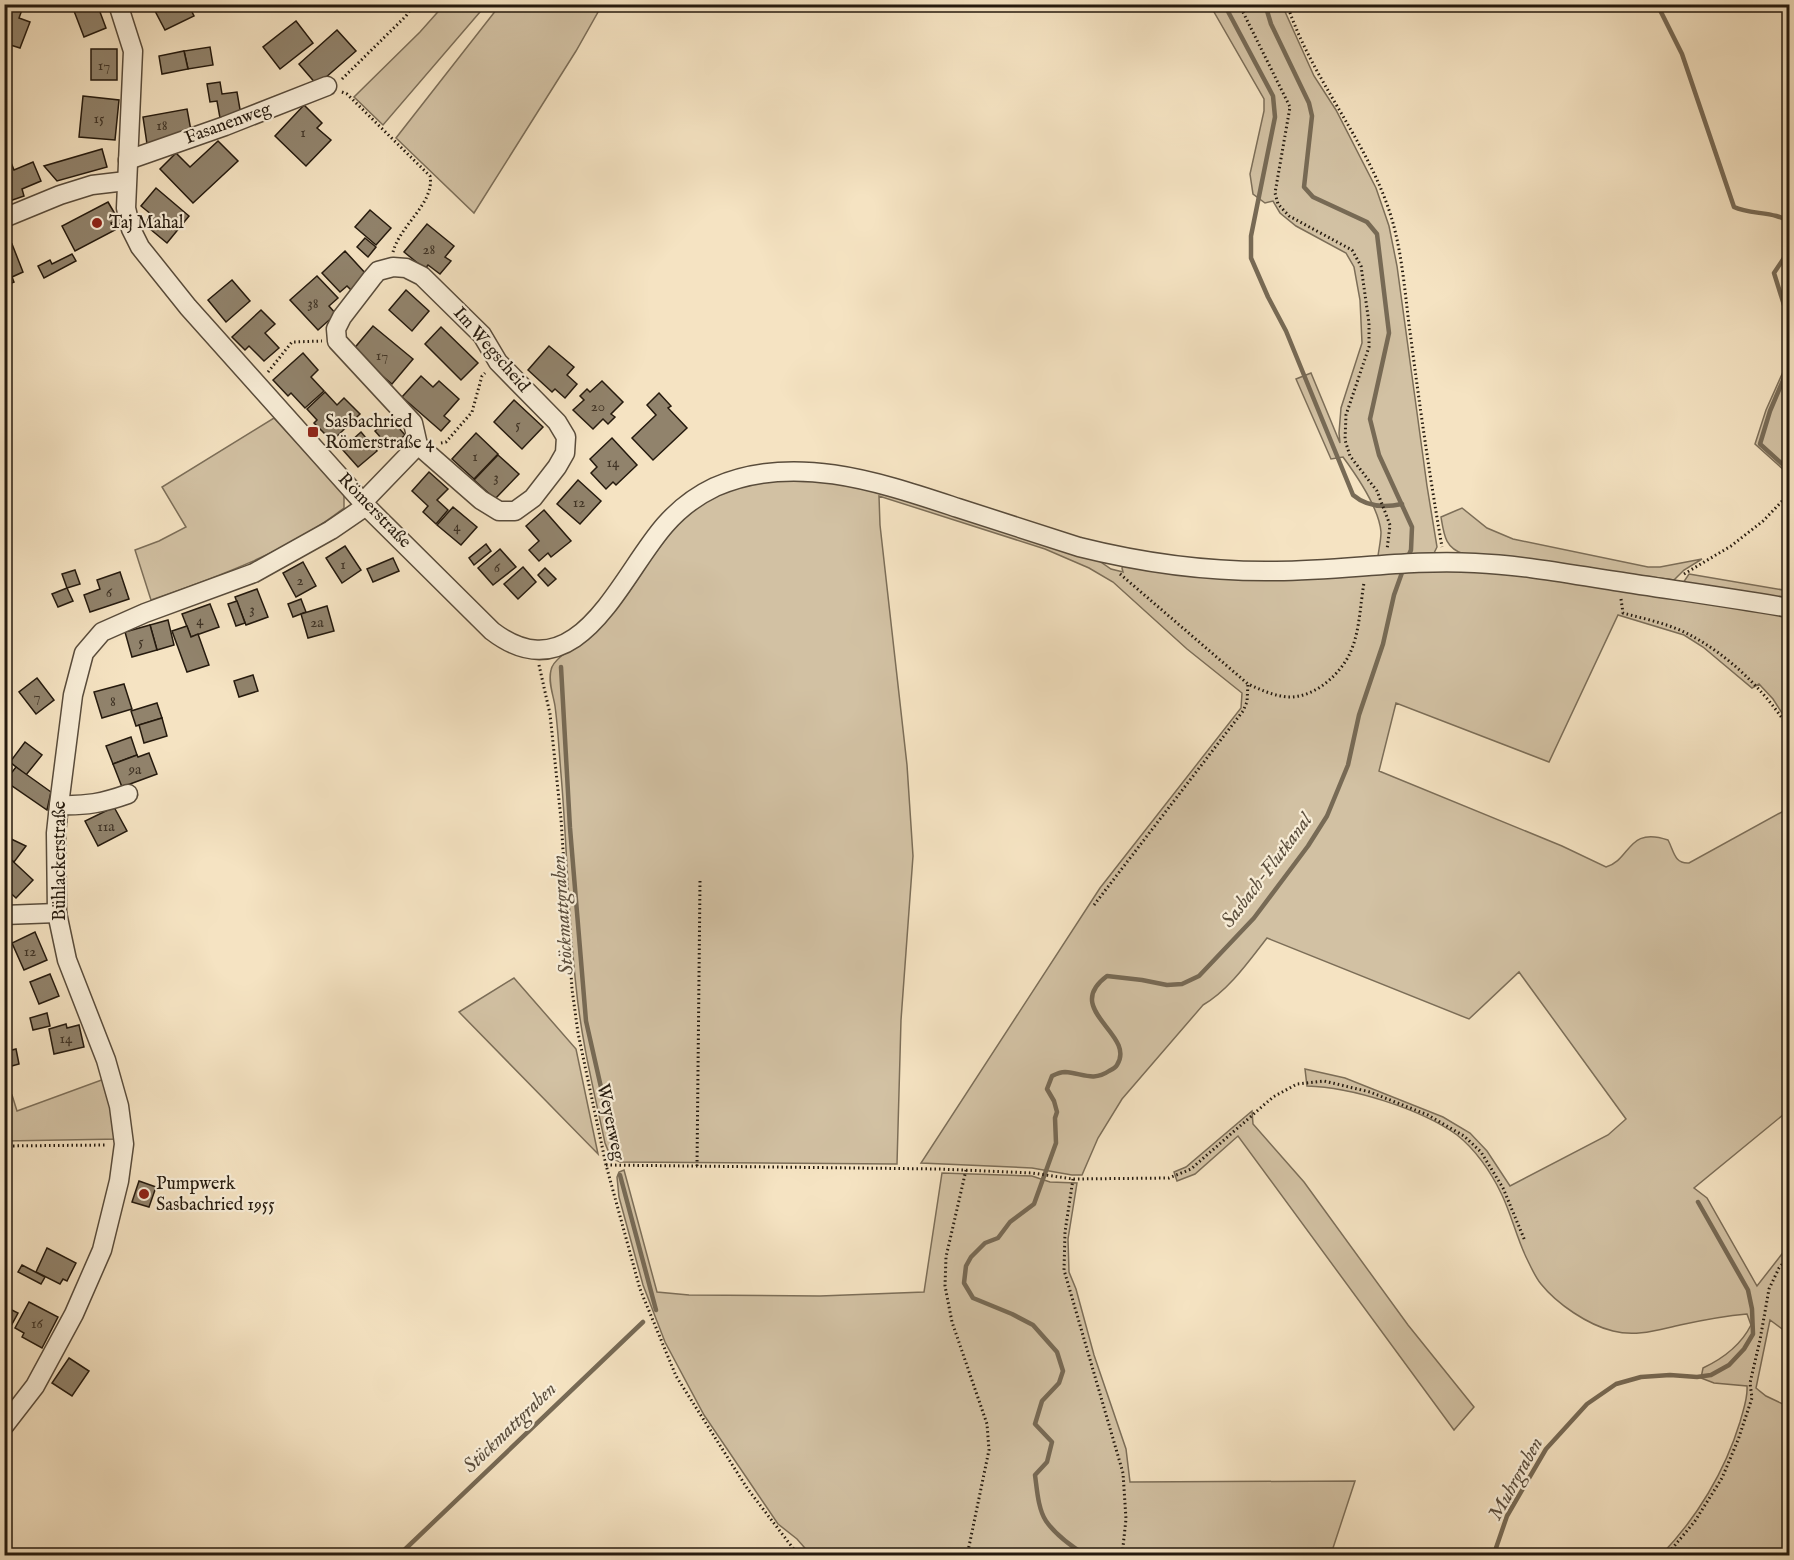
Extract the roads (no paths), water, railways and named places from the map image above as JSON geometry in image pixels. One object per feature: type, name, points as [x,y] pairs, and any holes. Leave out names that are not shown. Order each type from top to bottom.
[{"type":"street","name":"Römerstraße","points":[[118,4],[133,51],[126,208],[131,229],[140,247],[167,282],[364,504],[492,630],[505,641],[518,647],[554,648],[568,643],[585,631],[609,602],[663,526],[674,515],[702,493],[740,479],[769,473],[803,472],[840,475],[887,485],[1109,555],[1231,571],[1475,563],[1674,588],[1790,608]]},
{"type":"street","name":"Fasanenweg","points":[[128,160],[225,126],[327,86]]},
{"type":"street","points":[[4,218],[60,195],[93,185],[126,181]]},
{"type":"street","name":"Im Wegscheid","points":[[393,267],[406,268],[422,276],[482,335],[498,362],[557,422],[566,437],[565,453],[561,460],[533,498],[515,511],[499,511],[482,500],[418,445],[413,423],[337,341],[336,329],[342,317],[378,271],[393,267]]},
{"type":"street","points":[[364,504],[418,445]]},
{"type":"street","name":"Bühlackerstraße","points":[[4,1426],[35,1386],[74,1314],[102,1250],[119,1181],[124,1144],[119,1106],[106,1060],[67,960],[57,913],[56,833],[73,695],[84,653],[102,632],[145,613],[254,573],[331,530],[364,504]]},
{"type":"street","points":[[59,805],[82,806],[103,803],[128,794]]},
{"type":"street","points":[[4,915],[57,913]]},
{"type":"waterway","points":[[1224,4],[1273,96],[1275,117],[1251,236],[1251,258],[1286,331],[1353,495],[1376,506],[1402,504]]},
{"type":"waterway","name":"Sasbach-Flutkanal","points":[[1265,4],[1271,24],[1309,103],[1312,116],[1304,187],[1313,197],[1367,222],[1377,234],[1389,333],[1370,419],[1379,455],[1412,527],[1411,550],[1407,559]]},
{"type":"waterway","points":[[1657,4],[1682,54],[1734,207],[1771,215],[1790,223]]},
{"type":"waterway","points":[[1790,249],[1774,273],[1790,324]]},
{"type":"waterway","points":[[1790,364],[1770,411],[1760,444],[1790,471]]},
{"type":"waterway","name":"Sasbach-Flutkanal","points":[[1087,1556],[1065,1540],[1046,1521],[1037,1493],[1035,1475],[1047,1462],[1052,1442],[1035,1424],[1042,1401],[1059,1383],[1063,1371],[1057,1352],[1033,1325],[973,1298],[964,1283],[966,1266],[971,1257],[985,1243],[998,1238],[1010,1222],[1034,1204],[1056,1143],[1055,1118],[1057,1112],[1047,1089],[1052,1076],[1065,1072],[1098,1076],[1117,1065],[1120,1054],[1117,1043],[1095,1011],[1092,1000],[1095,988],[1107,976],[1167,985],[1182,984],[1199,976],[1254,918],[1308,846],[1327,816],[1348,765],[1359,715],[1383,644],[1394,595],[1404,567]]},
{"type":"waterway","name":"Stöckmattgraben","points":[[561,667],[570,828],[586,1021],[617,1158]]},
{"type":"waterway","name":"Stöckmattgraben","points":[[620,1175],[656,1310]]},
{"type":"waterway","name":"Muhrgraben","points":[[1496,1556],[1496,1548],[1507,1516],[1546,1449],[1587,1404],[1616,1384],[1641,1377],[1711,1375],[1729,1365],[1744,1349],[1753,1334],[1752,1309],[1748,1290],[1698,1202]]},
{"type":"waterway","name":"Stöckmattgraben","points":[[398,1556],[643,1322]]},
{"type":"place","name":"Taj Mahal","points":[[97,223]]},
{"type":"place","name":"Sasbachried Römerstraße 4","points":[[313,432]]},
{"type":"place","name":"Pumpwerk Sasbachried 1955","points":[[144,1194]]}]
